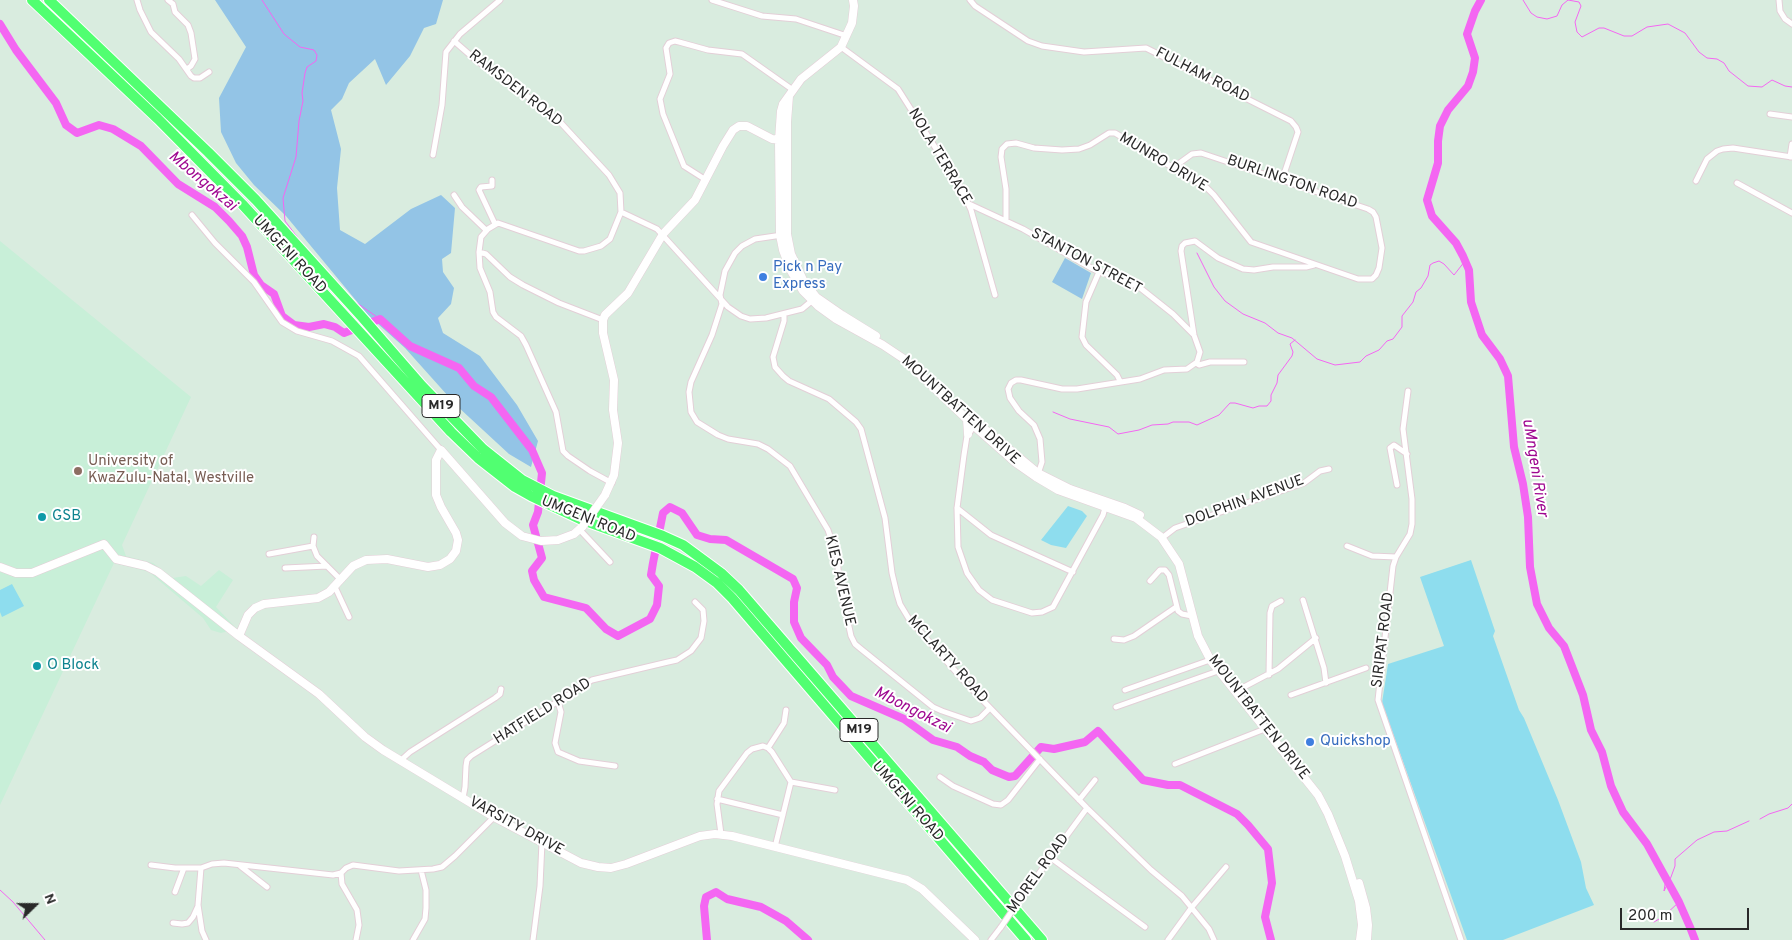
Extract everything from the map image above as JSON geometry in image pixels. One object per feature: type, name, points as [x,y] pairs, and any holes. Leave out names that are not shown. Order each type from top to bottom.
[{"type":"highway","name":"UMGENI ROAD","points":[[32,0],[158,119],[242,204],[464,445],[489,467],[531,496],[554,508],[657,546],[679,557],[705,574],[732,598],[1026,940]]},
{"type":"highway","name":"UMGENI ROAD","points":[[49,0],[256,200],[362,316],[422,386],[483,449],[532,485],[553,496],[568,503],[659,534],[683,545],[721,572],[739,590],[1042,940]]},
{"type":"highway","points":[[995,886],[1048,940]]},
{"type":"street","points":[[137,0],[144,20],[151,32],[179,58],[194,78],[200,78],[209,72]]},
{"type":"street","points":[[168,0],[173,4],[175,12],[188,25],[191,33],[195,59],[192,66],[187,69]]},
{"type":"street","points":[[433,155],[442,105],[446,55],[454,41],[500,0]]},
{"type":"street","points":[[712,0],[762,16],[796,19],[847,36]]},
{"type":"street","name":"MOUNTBATTEN DRIVE","points":[[853,0],[854,15],[847,36],[841,46],[806,75],[783,104],[781,111],[783,140],[783,250],[804,291],[836,319],[900,356],[967,419],[975,424]]},
{"type":"street","name":"FULHAM ROAD","points":[[970,0],[1028,41],[1042,46],[1084,52],[1146,48],[1291,120],[1298,132],[1282,180]]},
{"type":"street","points":[[1779,0],[1780,11],[1785,19],[1792,24]]},
{"type":"street","name":"RAMSDEN ROAD","points":[[454,41],[477,61],[534,101],[574,136],[609,175],[618,188],[622,198],[621,212]]},
{"type":"street","points":[[706,180],[684,166],[663,114],[660,98],[670,74],[666,48],[669,44],[674,41],[708,50],[742,54],[791,93]]},
{"type":"street","name":"NOLA TERRACE","points":[[841,46],[898,90],[961,188],[969,204],[995,295]]},
{"type":"street","points":[[1770,114],[1792,117]]},
{"type":"street","points":[[192,215],[215,243],[254,282],[282,322],[297,331],[332,341],[359,356],[510,528],[522,536],[538,540],[562,539],[582,528],[612,483],[618,443],[614,410],[614,380],[603,320],[609,310],[631,288],[663,234],[690,206],[723,146],[736,127],[747,126],[772,140],[783,140]]},
{"type":"street","name":"MUNRO DRIVE","points":[[1006,220],[1006,189],[1001,157],[1002,149],[1007,144],[1016,143],[1034,148],[1062,150],[1090,145],[1109,133],[1115,133],[1197,181],[1214,195],[1251,242],[1358,279],[1372,279]]},
{"type":"street","points":[[1696,181],[1707,158],[1717,151],[1733,148],[1791,157],[1792,144]]},
{"type":"street","name":"BURLINGTON ROAD","points":[[1174,168],[1192,154],[1201,153],[1374,212],[1382,248],[1379,268],[1372,279]]},
{"type":"street","points":[[492,180],[492,186],[481,187],[479,190],[495,224]]},
{"type":"street","points":[[1737,183],[1792,213]]},
{"type":"street","points":[[454,195],[462,207],[486,230]]},
{"type":"street","name":"STANTON STREET","points":[[969,204],[1006,220],[1099,272],[1139,287],[1173,314],[1194,335]]},
{"type":"street","points":[[612,483],[577,462],[563,451],[556,412],[526,344],[521,336],[496,317],[493,312],[490,292],[480,268],[478,252],[480,240],[486,230],[495,224],[503,224],[572,250],[584,251],[606,243],[610,239],[621,212],[649,224],[663,234],[722,301],[735,313],[750,319],[764,319],[802,309],[814,299]]},
{"type":"street","name":"KIES AVENUE","points":[[784,235],[755,239],[742,246],[735,253],[724,277],[720,295],[722,301],[712,335],[691,382],[691,412],[703,427],[728,439],[758,444],[790,466],[828,530],[837,557],[838,580],[852,636],[855,644],[861,650],[933,707],[971,721],[980,718],[990,708]]},
{"type":"street","points":[[1037,475],[1042,468],[1038,433],[1034,425],[1019,411],[1010,398],[1008,388],[1011,383],[1021,380],[1070,390],[1140,379],[1168,370],[1187,369],[1196,363],[1200,352],[1194,335],[1181,251],[1182,246],[1188,241],[1195,240],[1218,258],[1243,269],[1254,270],[1315,265]]},
{"type":"street","points":[[478,252],[486,254],[517,282],[559,303],[603,320]]},
{"type":"street","points":[[1099,272],[1086,302],[1082,337],[1086,344],[1117,375],[1120,382]]},
{"type":"street","name":"MOUNTBATTEN DRIVE","points":[[814,299],[899,351],[921,370],[1004,453],[1065,493],[1106,505],[1136,518],[1163,536],[1181,558],[1201,631],[1208,646],[1238,691],[1323,800],[1344,838],[1363,894],[1368,925],[1366,940]]},
{"type":"street","name":"MCLARTY ROAD","points":[[784,314],[784,321],[773,357],[775,367],[789,380],[829,399],[856,422],[861,429],[885,518],[892,573],[900,604],[909,619],[990,708],[1086,808],[1151,870],[1176,890],[1209,929],[1214,940]]},
{"type":"street","points":[[1196,363],[1199,365],[1219,362],[1244,362]]},
{"type":"street","name":"SIRIPAT ROAD","points":[[1408,391],[1403,429],[1412,499],[1412,524],[1410,534],[1396,557],[1392,577],[1378,700],[1461,940]]},
{"type":"street","points":[[967,419],[968,434],[957,508],[958,547],[966,573],[975,586],[992,600],[1032,613],[1046,611],[1056,605],[1106,505]]},
{"type":"street","points":[[968,434],[975,424]]},
{"type":"street","points":[[1397,485],[1390,448],[1392,445],[1396,445],[1407,454]]},
{"type":"street","points":[[239,636],[248,615],[255,608],[264,604],[318,598],[335,587],[354,566],[370,560],[387,559],[433,567],[444,564],[452,557],[458,547],[458,538],[440,507],[435,486],[436,458],[441,450]]},
{"type":"street","name":"DOLPHIN AVENUE","points":[[1163,536],[1175,528],[1304,483],[1320,471],[1329,469]]},
{"type":"street","points":[[957,508],[991,534],[1073,572]]},
{"type":"street","points":[[582,528],[610,562]]},
{"type":"street","name":"MOUNTBATTEN DRIVE","points":[[1163,536],[1179,564],[1198,636],[1210,660],[1238,691]]},
{"type":"street","points":[[314,537],[313,546],[317,556],[341,580]]},
{"type":"street","name":"VARSITY DRIVE","points":[[0,567],[16,573],[32,573],[104,544],[116,559],[146,566],[158,572],[239,636],[319,694],[369,740],[400,761],[494,817],[581,863],[607,868],[626,864],[700,836],[721,834],[894,877],[915,884],[975,940]]},
{"type":"street","points":[[269,554],[313,546]]},
{"type":"street","points":[[1347,546],[1372,556],[1396,557]]},
{"type":"street","points":[[285,568],[327,566]]},
{"type":"street","points":[[1150,582],[1160,570],[1165,570],[1176,607],[1182,614],[1192,616]]},
{"type":"street","points":[[335,587],[349,618]]},
{"type":"street","points":[[1304,600],[1324,668],[1326,683]]},
{"type":"street","points":[[1269,675],[1270,613],[1272,606],[1281,601]]},
{"type":"street","name":"HATFIELD ROAD","points":[[463,798],[466,788],[466,766],[469,758],[598,678],[668,662],[687,654],[701,638],[704,627],[702,610],[695,602]]},
{"type":"street","points":[[1114,639],[1124,640],[1134,636],[1176,607]]},
{"type":"street","points":[[1238,691],[1269,675],[1316,638]]},
{"type":"street","points":[[1125,690],[1210,660]]},
{"type":"street","points":[[1291,695],[1366,668]]},
{"type":"street","points":[[1116,707],[1218,671]]},
{"type":"street","points":[[400,761],[410,752],[495,698],[500,694],[501,689]]},
{"type":"street","points":[[558,702],[561,712],[555,743],[558,752],[579,761],[615,766]]},
{"type":"street","points":[[768,748],[784,723],[786,710]]},
{"type":"street","points":[[1175,764],[1268,728]]},
{"type":"street","points":[[721,834],[717,799],[721,788],[747,753],[758,746],[768,748],[789,776],[791,782],[775,847]]},
{"type":"street","points":[[940,777],[953,786],[993,804],[1001,805],[1008,800],[1038,758]]},
{"type":"street","points":[[1079,800],[1095,780]]},
{"type":"street","points":[[791,782],[835,790]]},
{"type":"street","points":[[717,799],[783,815]]},
{"type":"street","name":"MOUNTBATTEN DRIVE","points":[[1323,800],[1359,901],[1362,925],[1360,940]]},
{"type":"street","name":"MOREL ROAD","points":[[991,940],[1086,808]]},
{"type":"street","points":[[151,865],[201,868],[217,863],[330,875],[341,873],[348,866],[353,865],[384,870],[433,869],[445,864],[494,817]]},
{"type":"street","points":[[533,940],[540,886],[542,842]]},
{"type":"street","points":[[1051,858],[1145,927]]},
{"type":"street","points":[[238,865],[267,887]]},
{"type":"street","points":[[1168,940],[1192,907],[1226,867]]},
{"type":"street","points":[[175,892],[184,868]]},
{"type":"street","points":[[201,868],[198,905],[202,931],[206,940]]},
{"type":"street","points":[[413,940],[425,919],[426,890],[421,870]]},
{"type":"street","points":[[341,873],[342,884],[358,910],[359,925],[356,940]]},
{"type":"street","points":[[173,923],[188,923],[193,918],[198,905]]},
{"type":"shaded area","points":[[215,0],[443,0],[436,24],[424,28],[410,56],[386,85],[375,59],[349,83],[342,99],[331,110],[341,149],[337,188],[340,230],[365,244],[411,209],[441,195],[455,208],[451,253],[442,259],[443,272],[454,288],[451,304],[438,318],[443,333],[480,356],[517,405],[538,441],[531,467],[509,454],[457,406],[405,348],[368,315],[286,216],[254,185],[236,163],[221,132],[219,98],[246,47]]},
{"type":"shaded area","name":"University of KwaZulu-Natal, Westville","points":[[0,241],[191,397],[122,545],[126,556],[153,563],[173,578],[186,576],[201,586],[219,570],[233,580],[216,607],[237,629],[221,633],[211,630],[203,618],[149,572],[114,563],[0,805]]},
{"type":"shaded area","points":[[1065,258],[1091,273],[1082,299],[1052,282]]},
{"type":"shaded area","points":[[1068,506],[1082,511],[1087,516],[1066,548],[1051,545],[1041,540]]},
{"type":"shaded area","points":[[1471,560],[1495,631],[1493,636],[1519,710],[1558,800],[1581,862],[1586,888],[1594,905],[1503,940],[1467,940],[1382,703],[1388,664],[1444,646],[1420,577]]},
{"type":"shaded area","points":[[12,584],[24,606],[2,617],[0,612],[0,590]]},
{"type":"waterway","points":[[262,0],[284,34],[300,47],[314,50],[317,55],[316,61],[307,67],[305,73],[296,157],[283,198],[285,221],[304,246],[340,285]]},
{"type":"waterway","name":"uMngeni River","points":[[1481,0],[1467,34],[1475,58],[1473,72],[1468,86],[1448,110],[1440,126],[1438,163],[1427,200],[1432,216],[1456,243],[1463,256],[1469,270],[1471,302],[1482,335],[1500,359],[1508,376],[1514,447],[1523,484],[1528,517],[1530,567],[1537,604],[1549,628],[1564,646],[1583,695],[1591,730],[1602,752],[1611,786],[1623,812],[1647,844],[1679,902],[1695,940]]},
{"type":"waterway","points":[[1523,0],[1531,13],[1537,17],[1547,19],[1557,16],[1562,5],[1568,0],[1579,2],[1581,6],[1575,22],[1577,32],[1582,37],[1599,28],[1604,28],[1624,36],[1632,36],[1647,27],[1668,24],[1685,33],[1699,52],[1707,58],[1717,59],[1724,63],[1729,71],[1748,86],[1762,87],[1772,80],[1792,87]]},
{"type":"waterway","name":"Mbongokzai","points":[[0,24],[16,50],[56,103],[66,125],[77,133],[99,125],[113,129],[141,146],[178,184],[215,207],[229,221],[242,236],[247,247],[254,275],[261,285],[274,294],[282,316],[294,325],[309,327],[324,324],[335,327],[344,333],[380,319],[410,346],[459,368],[474,386],[491,397],[532,450],[542,473],[538,512],[533,525],[542,558],[532,571],[534,580],[544,597],[586,608],[606,629],[618,636],[650,619],[657,605],[659,586],[651,575],[653,563],[663,513],[670,507],[682,513],[697,535],[710,539],[726,540],[793,579],[797,588],[794,602],[794,622],[801,638],[827,665],[833,677],[851,696],[904,719],[933,740],[957,747],[970,756],[984,762],[992,770],[1009,777],[1015,776],[1041,747],[1054,749],[1085,742],[1098,731],[1143,780],[1168,785],[1180,785],[1237,814],[1268,849],[1272,883],[1265,917],[1271,940]]},
{"type":"waterway","points":[[1197,253],[1214,287],[1225,301],[1243,314],[1265,323],[1278,333],[1292,338],[1317,359],[1335,365],[1360,362],[1366,356],[1379,350],[1387,341],[1393,339],[1402,327],[1402,316],[1413,302],[1416,292],[1421,288],[1428,276],[1430,265],[1439,261],[1454,275],[1465,261]]},
{"type":"waterway","points":[[354,301],[380,319]]},
{"type":"waterway","points":[[1053,412],[1070,419],[1109,427],[1118,434],[1139,430],[1152,425],[1173,422],[1189,422],[1197,425],[1219,415],[1230,403],[1253,408],[1267,406],[1271,401],[1271,395],[1277,383],[1278,375],[1292,356],[1293,352],[1290,344],[1295,340]]},
{"type":"waterway","points":[[1760,819],[1788,808],[1792,804]]},
{"type":"waterway","points":[[1666,878],[1664,891],[1675,866],[1675,859],[1697,840],[1714,832],[1727,831],[1749,821]]},
{"type":"waterway","points":[[0,890],[13,902],[45,940]]},
{"type":"waterway","points":[[707,940],[704,906],[706,897],[716,892],[727,899],[761,907],[786,921],[808,940]]},
{"type":"waterway","points":[[1654,922],[1664,916],[1679,902]]},
{"type":"place","name":"Pick n Pay Express","points":[[763,277]]},
{"type":"place","name":"University of KwaZulu-Natal, Westville","points":[[78,471]]},
{"type":"place","name":"GSB","points":[[42,517]]},
{"type":"place","name":"O Block","points":[[37,666]]},
{"type":"place","name":"Quickshop","points":[[1310,742]]}]
